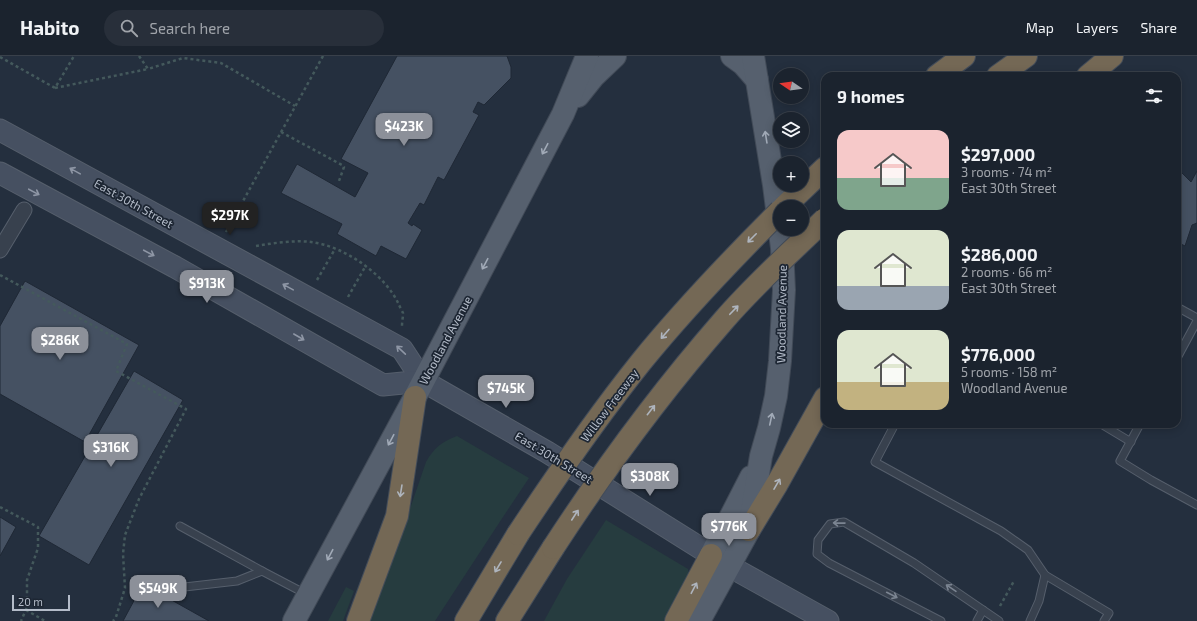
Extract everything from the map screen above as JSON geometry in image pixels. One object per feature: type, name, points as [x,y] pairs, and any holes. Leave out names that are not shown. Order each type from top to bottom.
[{"type":"highway","points":[[942,72],[964,56]]},
{"type":"highway","points":[[1004,72],[1026,56]]},
{"type":"highway","points":[[1093,72],[1112,56]]},
{"type":"highway","points":[[791,200],[821,172]]},
{"type":"highway","name":"Willow Freeway","points":[[466,621],[518,534],[597,419],[641,362],[688,308],[735,256],[773,218]]},
{"type":"highway","points":[[508,621],[590,492],[635,430],[725,319],[773,269],[821,223]]},
{"type":"highway","points":[[358,621],[397,516],[419,389]]},
{"type":"highway","points":[[749,530],[777,484],[821,405]]},
{"type":"highway","points":[[676,621],[720,560]]},
{"type":"main road","name":"Woodland Avenue","points":[[294,621],[419,389],[563,114],[588,56]]},
{"type":"main road","points":[[563,114],[594,76],[615,56]]},
{"type":"main road","points":[[732,56],[743,64],[757,80]]},
{"type":"main road","name":"Woodland Avenue","points":[[720,560],[749,530],[761,456],[776,396],[780,361],[784,290],[782,248],[753,56]]},
{"type":"main road","name":"East 30th Street","points":[[0,130],[402,349],[419,389],[547,452],[720,560],[828,621]]},
{"type":"main road","points":[[0,173],[175,267],[383,385],[419,389]]},
{"type":"main road","points":[[699,621],[720,560],[761,456]]},
{"type":"street","points":[[0,250],[24,210]]},
{"type":"lane","points":[[1181,309],[1197,318]]},
{"type":"lane","points":[[1181,351],[1197,322]]},
{"type":"lane","points":[[893,428],[875,462],[1001,531],[1028,550],[1045,575],[1109,613],[1104,621]]},
{"type":"lane","points":[[1108,428],[1131,442]]},
{"type":"lane","points":[[1138,428],[1120,461],[1197,505]]},
{"type":"lane","points":[[942,621],[829,563],[816,554],[818,540],[830,524],[844,522],[914,563],[996,619]]},
{"type":"lane","points":[[180,526],[308,595]]},
{"type":"lane","points":[[167,589],[237,581],[262,571]]},
{"type":"lane","points":[[1030,621],[1039,601],[1045,575]]},
{"type":"lane","points":[[977,621],[983,610]]},
{"type":"path","points":[[55,88],[74,56]]},
{"type":"path","points":[[139,56],[148,69]]},
{"type":"path","points":[[225,234],[323,56]]},
{"type":"path","points":[[0,57],[55,88],[148,69],[183,57],[221,63],[295,106]]},
{"type":"path","points":[[282,132],[342,165],[344,170],[339,181]]},
{"type":"path","points":[[250,247],[270,243],[312,242],[329,246],[352,258],[384,282],[396,299],[403,313],[402,330]]},
{"type":"path","points":[[315,283],[335,249]]},
{"type":"path","points":[[346,300],[366,267]]},
{"type":"path","points":[[0,275],[127,344],[116,371],[186,409],[139,499],[124,535],[125,588],[116,617],[113,621]]},
{"type":"path","points":[[0,507],[38,528],[38,548],[28,580],[27,607],[21,621]]},
{"type":"path","points":[[996,619],[1014,581]]},
{"type":"path","points":[[26,610],[45,621]]},
{"type":"green space","points":[[457,436],[529,478],[435,621],[368,621],[401,535],[426,462],[438,446]]},
{"type":"green space","points":[[606,520],[688,569],[690,578],[669,621],[544,621],[567,579]]},
{"type":"green space","points":[[346,587],[354,591],[343,621],[328,621]]},
{"type":"building","points":[[397,56],[507,56],[511,67],[511,78],[484,105],[478,102],[473,112],[479,115],[444,180],[438,177],[424,205],[420,203],[408,223],[412,226],[413,224],[422,230],[406,259],[381,246],[376,256],[337,234],[342,224],[281,193],[297,164],[355,197],[368,173],[341,159]]},
{"type":"building","points":[[1197,171],[1197,223],[1192,225],[1185,246],[1181,244],[1181,172],[1191,182]]},
{"type":"building","points":[[25,281],[139,345],[85,442],[0,394],[0,326]]},
{"type":"building","points":[[134,371],[183,400],[89,565],[39,536]]},
{"type":"building","points":[[0,517],[16,527],[0,556]]},
{"type":"building","points":[[143,584],[209,621],[123,621]]}]
